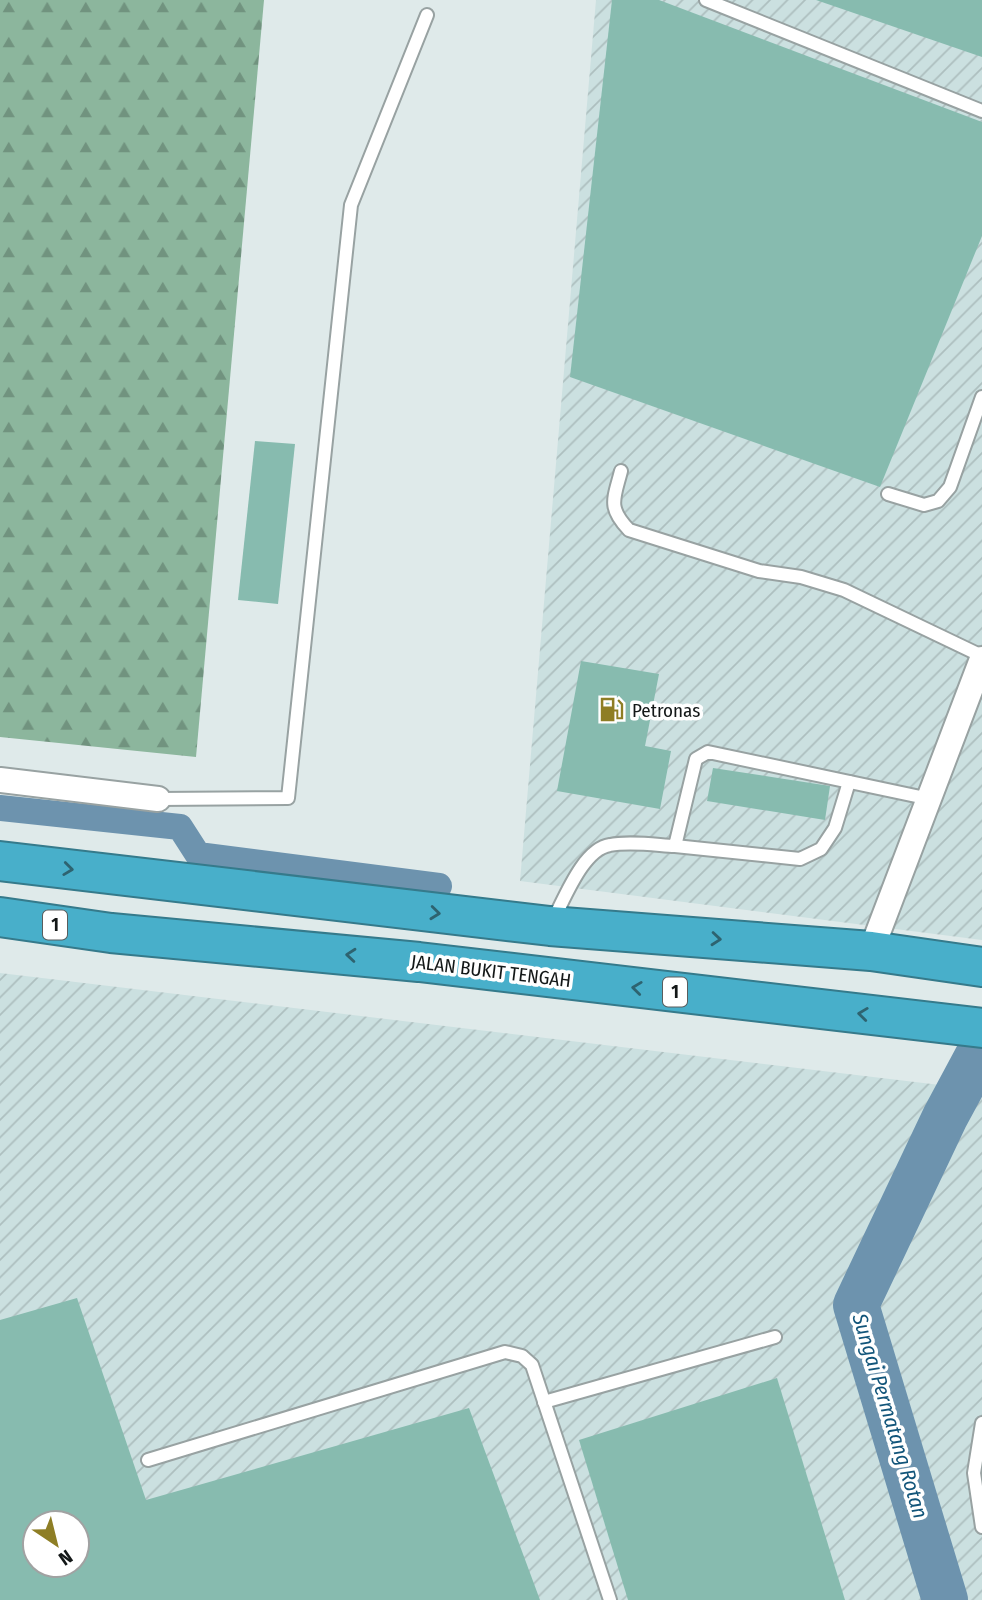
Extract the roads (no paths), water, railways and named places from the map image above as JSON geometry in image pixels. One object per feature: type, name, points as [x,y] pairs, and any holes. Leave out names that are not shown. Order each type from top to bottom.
[{"type":"highway","points":[[0,861],[550,926],[871,951],[966,964]]},
{"type":"highway","name":"JALAN BUKIT TENGAH","points":[[0,917],[111,933],[419,962],[982,1028]]},
{"type":"street","points":[[871,951],[982,657]]},
{"type":"street","points":[[0,780],[158,799]]},
{"type":"lane","points":[[706,0],[982,111]]},
{"type":"lane","points":[[158,799],[288,798],[351,205],[427,15]]},
{"type":"lane","points":[[888,494],[924,505],[938,501],[950,487],[982,397]]},
{"type":"lane","points":[[621,471],[613,501],[616,517],[629,530],[760,570],[801,577],[844,590],[982,657]]},
{"type":"lane","points":[[675,846],[696,759],[708,752],[930,799]]},
{"type":"lane","points":[[550,926],[583,865],[594,852],[610,845],[675,846],[800,859],[821,849],[835,828],[849,782]]},
{"type":"lane","points":[[544,1402],[775,1337]]},
{"type":"lane","points":[[148,1460],[505,1352],[522,1356],[532,1365],[610,1600]]},
{"type":"lane","points":[[982,1423],[974,1474],[982,1527]]},
{"type":"waterway","points":[[0,808],[180,827],[198,855],[439,886]]},
{"type":"waterway","name":"Sungai Permatang Rotan","points":[[945,1600],[856,1305],[945,1117],[982,1048]]},
{"type":"place","name":"Petronas","points":[[612,710]]}]
